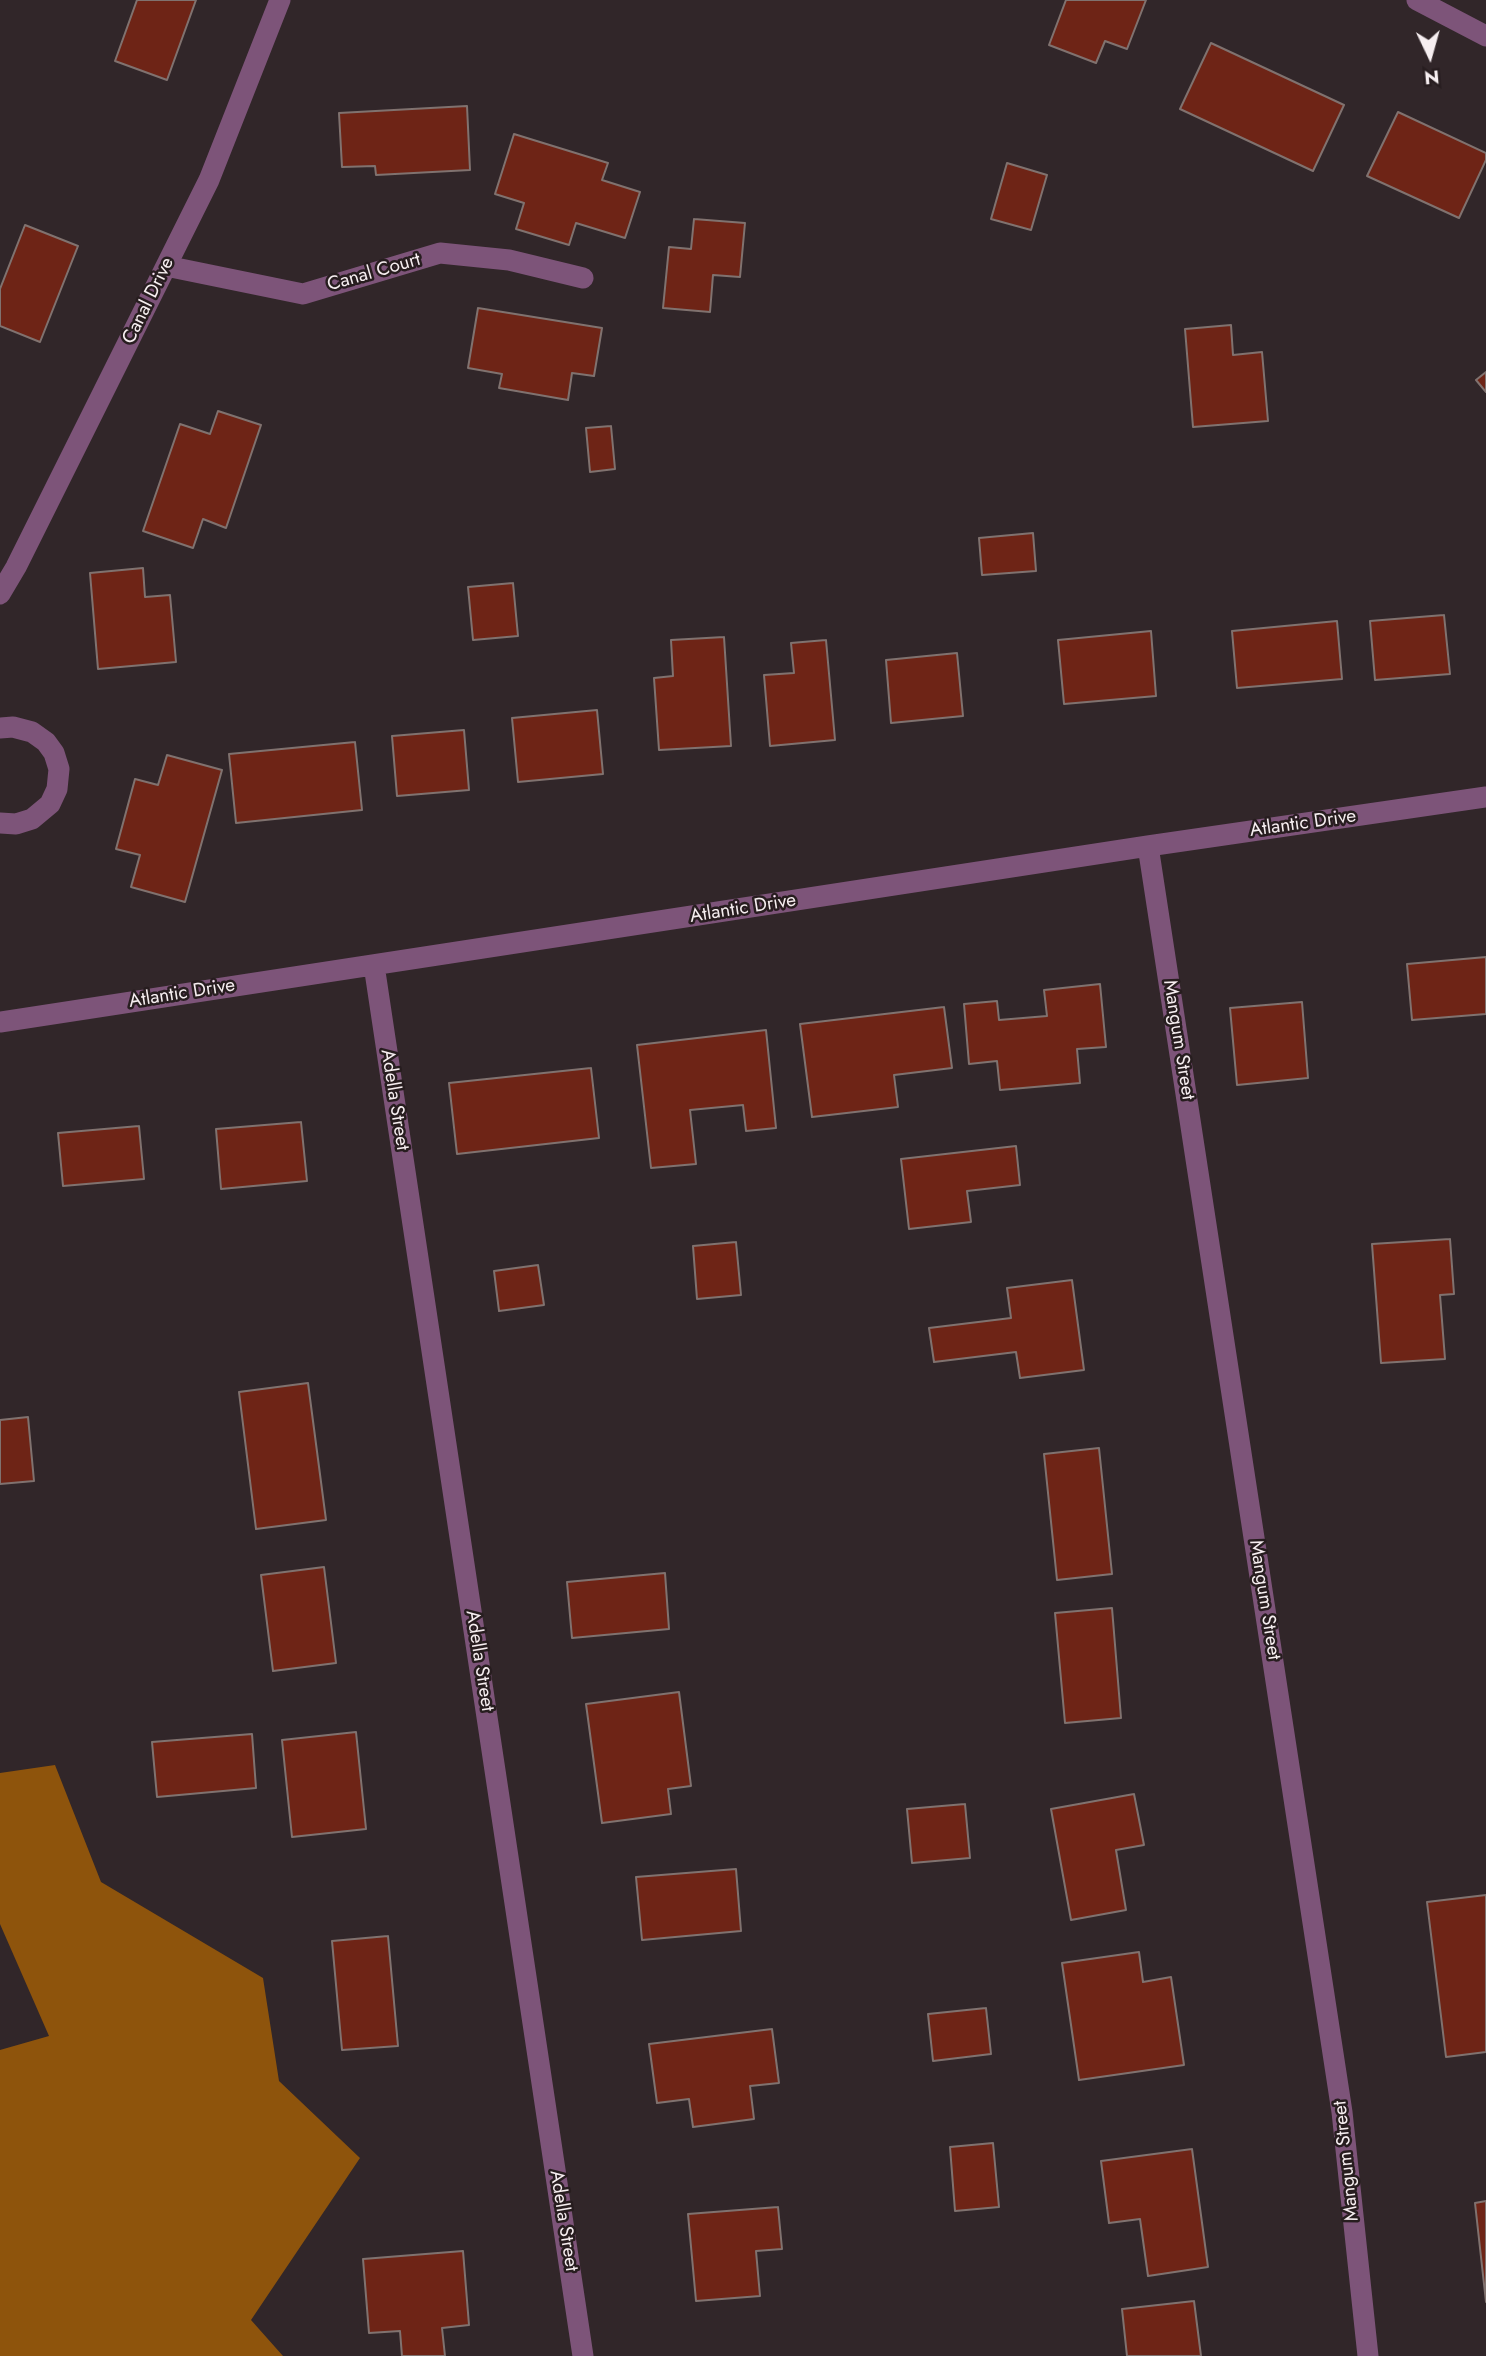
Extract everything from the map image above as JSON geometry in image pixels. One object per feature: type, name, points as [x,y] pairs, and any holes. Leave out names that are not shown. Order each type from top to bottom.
[{"type":"street","name":"Canal Drive","points":[[0,594],[16,568],[208,180],[280,0]]},
{"type":"street","points":[[1417,0],[1486,36]]},
{"type":"street","name":"Canal Court","points":[[166,266],[303,293],[440,253],[509,260],[583,278]]},
{"type":"street","points":[[0,728],[13,727],[32,732],[46,742],[54,753],[59,769],[57,789],[50,804],[32,819],[16,824],[0,823]]},
{"type":"street","name":"Atlantic Drive","points":[[0,1022],[1148,846],[1486,797]]},
{"type":"street","name":"Mangum Street","points":[[1148,846],[1342,2112],[1368,2356]]},
{"type":"street","name":"Adella Street","points":[[374,965],[583,2356]]},
{"type":"shaded area","points":[[55,1765],[101,1882],[263,1978],[279,2081],[360,2158],[251,2320],[283,2356],[0,2356],[0,2050],[49,2036],[0,1924],[0,1773]]},
{"type":"building","points":[[137,0],[196,0],[167,80],[115,61]]},
{"type":"building","points":[[1066,0],[1146,0],[1127,49],[1105,41],[1096,63],[1049,45]]},
{"type":"building","points":[[1211,43],[1344,105],[1313,171],[1180,109]]},
{"type":"building","points":[[467,106],[470,170],[376,175],[375,166],[342,167],[339,113]]},
{"type":"building","points":[[1398,112],[1486,153],[1486,160],[1459,218],[1367,176]]},
{"type":"building","points":[[514,134],[608,163],[602,180],[640,192],[625,238],[576,223],[569,245],[516,229],[524,203],[495,194]]},
{"type":"building","points":[[1007,163],[1047,175],[1031,230],[991,219]]},
{"type":"building","points":[[694,219],[745,223],[740,277],[713,275],[710,312],[663,308],[669,247],[691,249]]},
{"type":"building","points":[[25,225],[78,246],[40,342],[0,326],[0,289]]},
{"type":"building","points":[[478,308],[602,328],[594,376],[572,373],[568,400],[499,388],[502,374],[468,368]]},
{"type":"building","points":[[1231,325],[1233,355],[1262,352],[1268,421],[1193,427],[1185,329]]},
{"type":"building","points":[[1486,372],[1486,392],[1476,380]]},
{"type":"building","points":[[218,411],[261,425],[226,528],[203,519],[193,548],[143,531],[180,424],[210,434]]},
{"type":"building","points":[[611,426],[615,469],[590,472],[586,428]]},
{"type":"building","points":[[1033,533],[1036,571],[982,575],[979,538]]},
{"type":"building","points":[[143,568],[145,597],[170,595],[176,662],[98,669],[90,573]]},
{"type":"building","points":[[513,583],[518,636],[473,640],[468,587]]},
{"type":"building","points":[[1444,615],[1450,674],[1375,680],[1370,621]]},
{"type":"building","points":[[1337,621],[1342,679],[1237,688],[1232,631]]},
{"type":"building","points":[[1151,631],[1156,696],[1064,704],[1058,640]]},
{"type":"building","points":[[724,637],[731,746],[659,750],[654,678],[673,676],[671,640]]},
{"type":"building","points":[[826,640],[835,740],[770,746],[764,675],[794,673],[791,643]]},
{"type":"building","points":[[957,653],[963,716],[891,723],[886,660]]},
{"type":"building","points":[[597,710],[603,774],[518,782],[512,718]]},
{"type":"building","points":[[464,730],[469,790],[397,796],[392,736]]},
{"type":"building","points":[[355,742],[362,810],[236,823],[229,754]]},
{"type":"building","points":[[167,755],[222,770],[185,902],[131,887],[140,855],[116,849],[135,779],[158,785]]},
{"type":"building","points":[[1486,957],[1486,1014],[1412,1020],[1407,964]]},
{"type":"building","points":[[1100,984],[1106,1047],[1077,1049],[1080,1083],[1000,1090],[997,1061],[969,1064],[964,1004],[997,1001],[999,1020],[1047,1016],[1044,990]]},
{"type":"building","points":[[1302,1002],[1308,1078],[1237,1085],[1230,1008]]},
{"type":"building","points":[[944,1007],[952,1068],[894,1075],[898,1107],[812,1117],[800,1024]]},
{"type":"building","points":[[766,1030],[776,1128],[746,1131],[743,1105],[690,1110],[696,1164],[651,1168],[637,1045]]},
{"type":"building","points":[[591,1068],[599,1138],[457,1154],[449,1083]]},
{"type":"building","points":[[301,1122],[307,1181],[221,1189],[216,1129]]},
{"type":"building","points":[[139,1126],[144,1179],[63,1186],[58,1133]]},
{"type":"building","points":[[1016,1146],[1020,1185],[967,1191],[971,1222],[909,1229],[901,1159]]},
{"type":"building","points":[[1450,1239],[1454,1294],[1440,1295],[1445,1359],[1381,1363],[1372,1244]]},
{"type":"building","points":[[736,1242],[741,1295],[697,1299],[693,1246]]},
{"type":"building","points":[[538,1265],[544,1305],[499,1311],[494,1271]]},
{"type":"building","points":[[1072,1280],[1084,1370],[1020,1378],[1016,1352],[934,1362],[929,1328],[1011,1318],[1007,1288]]},
{"type":"building","points":[[308,1383],[326,1520],[256,1529],[239,1392]]},
{"type":"building","points":[[28,1417],[34,1481],[0,1484],[0,1420]]},
{"type":"building","points":[[1099,1448],[1112,1574],[1057,1580],[1044,1454]]},
{"type":"building","points":[[324,1567],[336,1663],[273,1671],[261,1575]]},
{"type":"building","points":[[665,1573],[669,1629],[572,1638],[567,1582]]},
{"type":"building","points":[[1112,1608],[1121,1718],[1065,1723],[1055,1613]]},
{"type":"building","points":[[679,1692],[691,1786],[668,1789],[671,1814],[602,1823],[586,1704]]},
{"type":"building","points":[[356,1732],[366,1829],[292,1837],[282,1740]]},
{"type":"building","points":[[252,1734],[256,1788],[157,1797],[152,1742]]},
{"type":"building","points":[[1134,1794],[1144,1845],[1116,1850],[1126,1910],[1071,1920],[1051,1809]]},
{"type":"building","points":[[965,1804],[970,1858],[912,1863],[907,1809]]},
{"type":"building","points":[[736,1869],[741,1931],[642,1940],[636,1877]]},
{"type":"building","points":[[1486,1895],[1486,2052],[1446,2057],[1427,1902]]},
{"type":"building","points":[[388,1936],[398,2046],[342,2050],[332,1941]]},
{"type":"building","points":[[1139,1952],[1143,1982],[1171,1977],[1184,2065],[1079,2080],[1062,1963]]},
{"type":"building","points":[[986,2008],[991,2054],[933,2061],[928,2014]]},
{"type":"building","points":[[772,2029],[779,2083],[750,2086],[754,2119],[693,2127],[689,2099],[657,2103],[649,2044]]},
{"type":"building","points":[[993,2143],[999,2207],[955,2211],[950,2147]]},
{"type":"building","points":[[1192,2149],[1208,2267],[1148,2276],[1140,2219],[1109,2223],[1101,2161]]},
{"type":"building","points":[[1486,2201],[1486,2302],[1475,2203]]},
{"type":"building","points":[[778,2207],[782,2249],[756,2251],[760,2296],[696,2301],[688,2214]]},
{"type":"building","points":[[463,2251],[469,2325],[442,2328],[445,2356],[402,2356],[400,2331],[369,2333],[363,2259]]},
{"type":"building","points":[[1194,2301],[1201,2356],[1127,2356],[1122,2309]]}]
